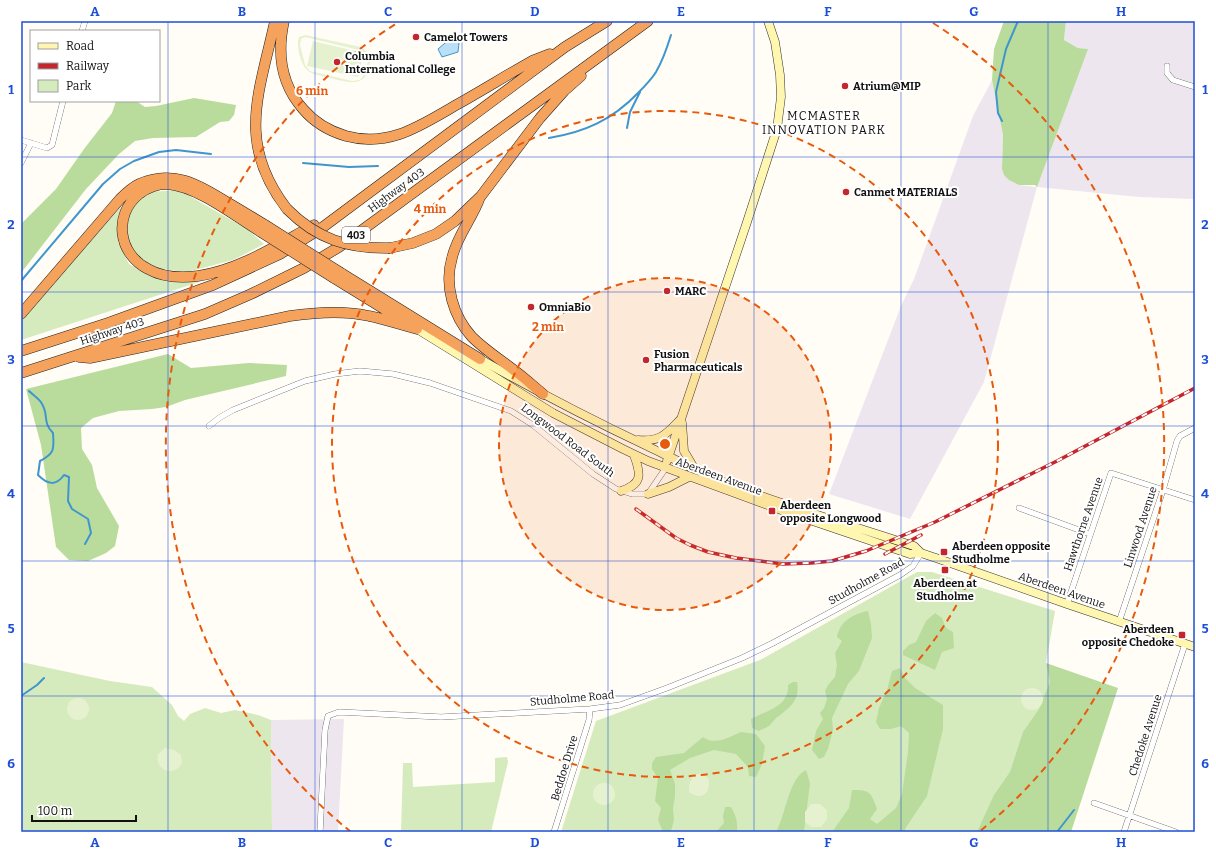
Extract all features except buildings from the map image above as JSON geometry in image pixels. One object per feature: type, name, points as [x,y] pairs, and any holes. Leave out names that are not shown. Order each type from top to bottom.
[{"type":"highway","points":[[275,21],[257,102],[255,135],[258,156],[266,178],[273,191],[287,209],[304,225],[328,239],[356,247],[390,248],[413,243],[436,234],[455,221],[480,196],[540,118],[564,91],[584,74],[605,52]]},
{"type":"highway","points":[[284,21],[280,46],[281,62],[284,77],[290,91],[307,114],[318,123],[330,131],[357,139],[370,140],[384,138],[411,130],[532,61],[565,48]]},
{"type":"highway","name":"Highway 403","points":[[21,350],[108,323],[214,285],[280,254],[362,200],[565,48],[607,21]]},
{"type":"highway","name":"Highway 403","points":[[21,373],[205,314],[251,294],[304,268],[339,247],[648,21]]},
{"type":"highway","points":[[21,314],[120,199],[138,184],[148,180],[171,178],[184,180],[206,189],[263,229],[417,329]]},
{"type":"highway","points":[[263,229],[203,196],[178,186],[166,184],[153,186],[143,190],[134,198],[127,207],[123,216],[122,227],[125,246],[138,263],[162,275],[179,277],[198,276],[231,267],[254,258],[362,200]]},
{"type":"highway","points":[[480,196],[477,208],[456,242],[451,259],[449,284],[454,306],[463,324],[473,338],[543,394]]},
{"type":"highway","points":[[337,276],[480,359]]},
{"type":"highway","points":[[73,357],[90,358],[290,316],[321,312],[354,313],[417,329]]},
{"type":"main road","points":[[665,468],[777,129],[781,97],[780,75],[776,48],[768,21]]},
{"type":"main road","name":"Aberdeen Avenue","points":[[417,329],[553,413],[665,468],[792,514],[910,554],[921,553],[1195,647]]},
{"type":"main road","name":"Aberdeen Avenue","points":[[480,359],[543,394],[630,438],[721,480],[755,494],[914,546],[921,553]]},
{"type":"main road","points":[[630,438],[639,441],[661,438],[682,419]]},
{"type":"main road","points":[[682,419],[684,451],[694,468]]},
{"type":"main road","points":[[620,491],[630,488],[638,478],[639,468],[634,454]]},
{"type":"main road","points":[[648,494],[669,487],[689,477]]},
{"type":"street","points":[[1167,66],[1167,73],[1173,80],[1195,87]]},
{"type":"street","points":[[21,140],[47,148],[52,145],[64,102]]},
{"type":"street","points":[[21,163],[31,143]]},
{"type":"street","name":"Longwood Road South","points":[[209,426],[233,410],[306,381],[347,372],[371,371],[389,373],[430,383],[511,411],[533,425],[594,474],[620,491],[632,494],[648,494]]},
{"type":"street","name":"Linwood Avenue","points":[[1119,622],[1163,490],[1178,438],[1195,428]]},
{"type":"street","points":[[648,494],[665,468]]},
{"type":"street","name":"Hawthorne Avenue","points":[[1067,604],[1111,473],[1163,490]]},
{"type":"street","points":[[1163,490],[1195,500]]},
{"type":"street","points":[[1019,508],[1090,534]]},
{"type":"street","name":"Studholme Road","points":[[320,832],[325,730],[328,716],[339,712],[441,716],[590,709],[620,704],[667,688],[742,658],[773,643],[900,575],[913,566],[921,553]]},
{"type":"street","name":"Chedoke Avenue","points":[[1124,832],[1185,644]]},
{"type":"street","name":"Beddoe Drive","points":[[554,832],[589,720],[590,709]]},
{"type":"street","points":[[1094,803],[1176,832]]},
{"type":"shaded area","points":[[1066,21],[1195,21],[1195,199],[1139,197],[1037,187],[984,382],[910,519],[829,494],[901,306],[914,279],[973,116],[992,80],[1003,135],[1002,169],[1019,185],[1036,187],[1087,49],[1078,48],[1064,40]]},
{"type":"shaded area","points":[[344,719],[338,832],[272,832],[271,720]]},
{"type":"green space","points":[[1004,21],[1066,21],[1064,40],[1078,48],[1088,49],[1037,187],[1035,185],[1019,185],[1009,180],[1004,175],[1002,169],[1003,135],[992,80],[994,49]]},
{"type":"green space","points":[[305,35],[361,47],[370,57],[369,69],[366,75],[360,81],[351,82],[311,73],[306,69],[300,58],[298,49],[299,37]],"holes":[[[305,37],[363,51],[366,54],[368,61],[365,74],[360,80],[352,81],[310,71],[305,65],[300,45],[301,39]]]},
{"type":"green space","points":[[313,41],[364,53],[358,77],[307,66]]},
{"type":"green space","points":[[194,98],[236,105],[234,115],[229,121],[220,122],[196,137],[153,138],[135,141],[119,154],[86,189],[21,273],[21,224],[56,189],[112,113],[116,102],[138,102],[145,107]]},
{"type":"green space","points":[[179,190],[247,229],[264,244],[233,260],[187,272],[160,269],[140,259],[132,249],[127,236],[127,219],[131,209],[148,192]]},
{"type":"green space","points":[[123,205],[119,215],[118,242],[129,264],[148,275],[167,280],[199,282],[21,340],[21,317]]},
{"type":"green space","points":[[168,354],[191,368],[249,363],[287,365],[286,376],[185,400],[166,407],[119,411],[93,418],[81,428],[82,449],[92,465],[97,488],[119,526],[115,546],[106,553],[88,561],[69,560],[56,547],[41,445],[26,389]]},
{"type":"green space","points":[[917,572],[932,572],[1055,611],[1046,663],[1059,681],[996,832],[561,832],[596,721],[760,660]]},
{"type":"green space","points":[[868,611],[872,638],[859,671],[848,684],[832,718],[833,730],[828,749],[824,757],[819,759],[812,750],[816,731],[823,719],[820,713],[824,708],[827,699],[825,691],[835,677],[837,665],[835,653],[842,641],[837,637],[841,627],[848,619],[857,614]]},
{"type":"green space","points":[[935,613],[942,618],[946,628],[953,632],[954,648],[942,652],[935,670],[903,655],[903,651],[909,645],[916,642],[926,621]]},
{"type":"green space","points":[[21,662],[110,681],[152,687],[172,705],[178,716],[184,721],[190,714],[205,708],[221,713],[235,710],[258,715],[271,720],[272,832],[21,832]]},
{"type":"green space","points":[[1046,663],[1118,688],[1071,832],[977,832],[994,795],[1010,772],[1023,732],[1039,709],[1050,682]]},
{"type":"green space","points":[[900,668],[905,678],[915,688],[943,705],[943,729],[927,796],[905,829],[906,832],[832,832],[849,808],[852,790],[869,793],[877,809],[870,819],[877,824],[896,808],[902,794],[909,733],[901,726],[891,729],[880,729],[876,722],[879,708],[887,690],[892,671]]},
{"type":"green space","points":[[793,682],[797,682],[798,688],[794,702],[767,727],[759,731],[752,728],[751,719],[781,703],[785,698],[788,685]]},
{"type":"green space","points":[[1032,688],[1040,691],[1043,699],[1040,707],[1032,710],[1024,707],[1021,699],[1024,691]]},
{"type":"green space","points":[[74,698],[82,698],[89,705],[89,713],[82,720],[74,720],[67,713],[67,705]]},
{"type":"green space","points":[[741,732],[756,734],[765,746],[762,764],[756,777],[749,776],[748,767],[736,754],[714,750],[690,758],[670,770],[675,784],[673,808],[674,820],[671,831],[663,832],[658,820],[661,808],[655,801],[658,778],[652,769],[652,763],[656,757],[684,753],[703,737],[707,740],[717,741]]},
{"type":"green space","points":[[165,748],[174,750],[181,755],[182,763],[179,768],[170,771],[162,768],[159,764],[158,754]]},
{"type":"green space","points":[[507,757],[508,762],[491,832],[401,832],[403,763],[412,763],[413,787],[495,782],[495,758]]},
{"type":"green space","points":[[806,770],[810,783],[804,832],[776,832],[791,789],[795,781]]},
{"type":"green space","points":[[701,773],[708,778],[709,788],[705,794],[698,796],[689,792],[689,785],[693,776]]},
{"type":"green space","points":[[604,783],[612,786],[615,794],[612,802],[604,805],[596,802],[593,794],[596,786]]},
{"type":"green space","points":[[811,804],[820,804],[827,810],[827,819],[821,827],[812,827],[805,822],[805,812]]},
{"type":"green space","points":[[725,807],[731,807],[734,813],[737,822],[737,832],[716,832],[724,823],[723,816]]},
{"type":"water","points":[[451,38],[459,43],[458,52],[442,57],[438,49]]},
{"type":"waterway","points":[[1002,121],[998,113],[996,92],[1006,49],[1018,21]]},
{"type":"waterway","points":[[549,138],[586,128],[608,118],[618,111],[652,78],[665,54],[671,35]]},
{"type":"waterway","points":[[627,128],[630,112],[640,92]]},
{"type":"waterway","points":[[21,281],[103,184],[120,169],[134,161],[159,152],[176,150],[211,154]]},
{"type":"waterway","points":[[303,163],[349,167],[378,166]]},
{"type":"waterway","points":[[29,391],[41,402],[48,425],[53,433],[54,443],[51,453],[40,461],[38,475],[45,481],[52,483],[58,481],[64,475],[69,477],[68,501],[72,509],[88,519],[91,533],[85,544]]},
{"type":"waterway","points":[[21,696],[44,678]]},
{"type":"waterway","points":[[1057,832],[1074,810]]},
{"type":"railway","points":[[636,509],[676,538],[708,552],[736,558],[783,564],[832,561],[866,551],[935,522],[1057,461],[1195,388]]},
{"type":"railway","points":[[885,554],[921,535]]},
{"type":"place","name":"Camelot Towers","points":[[416,37]]},
{"type":"place","name":"Columbia International College","points":[[337,62]]},
{"type":"place","name":"Atrium@MIP","points":[[845,86]]},
{"type":"place","name":"Canmet MATERIALS","points":[[846,192]]},
{"type":"place","name":"MARC","points":[[667,291]]},
{"type":"place","name":"OmniaBio","points":[[531,307]]},
{"type":"place","name":"Fusion Pharmaceuticals","points":[[646,360]]},
{"type":"place","name":"Aberdeen opposite Longwood","points":[[772,511]]},
{"type":"place","name":"Aberdeen opposite Studholme","points":[[944,552]]},
{"type":"place","name":"Aberdeen at Studholme","points":[[945,570]]},
{"type":"place","name":"Aberdeen opposite Chedoke","points":[[1182,635]]},
{"type":"district","name":"MCMASTER INNOVATION PARK","points":[[824,123]]}]
